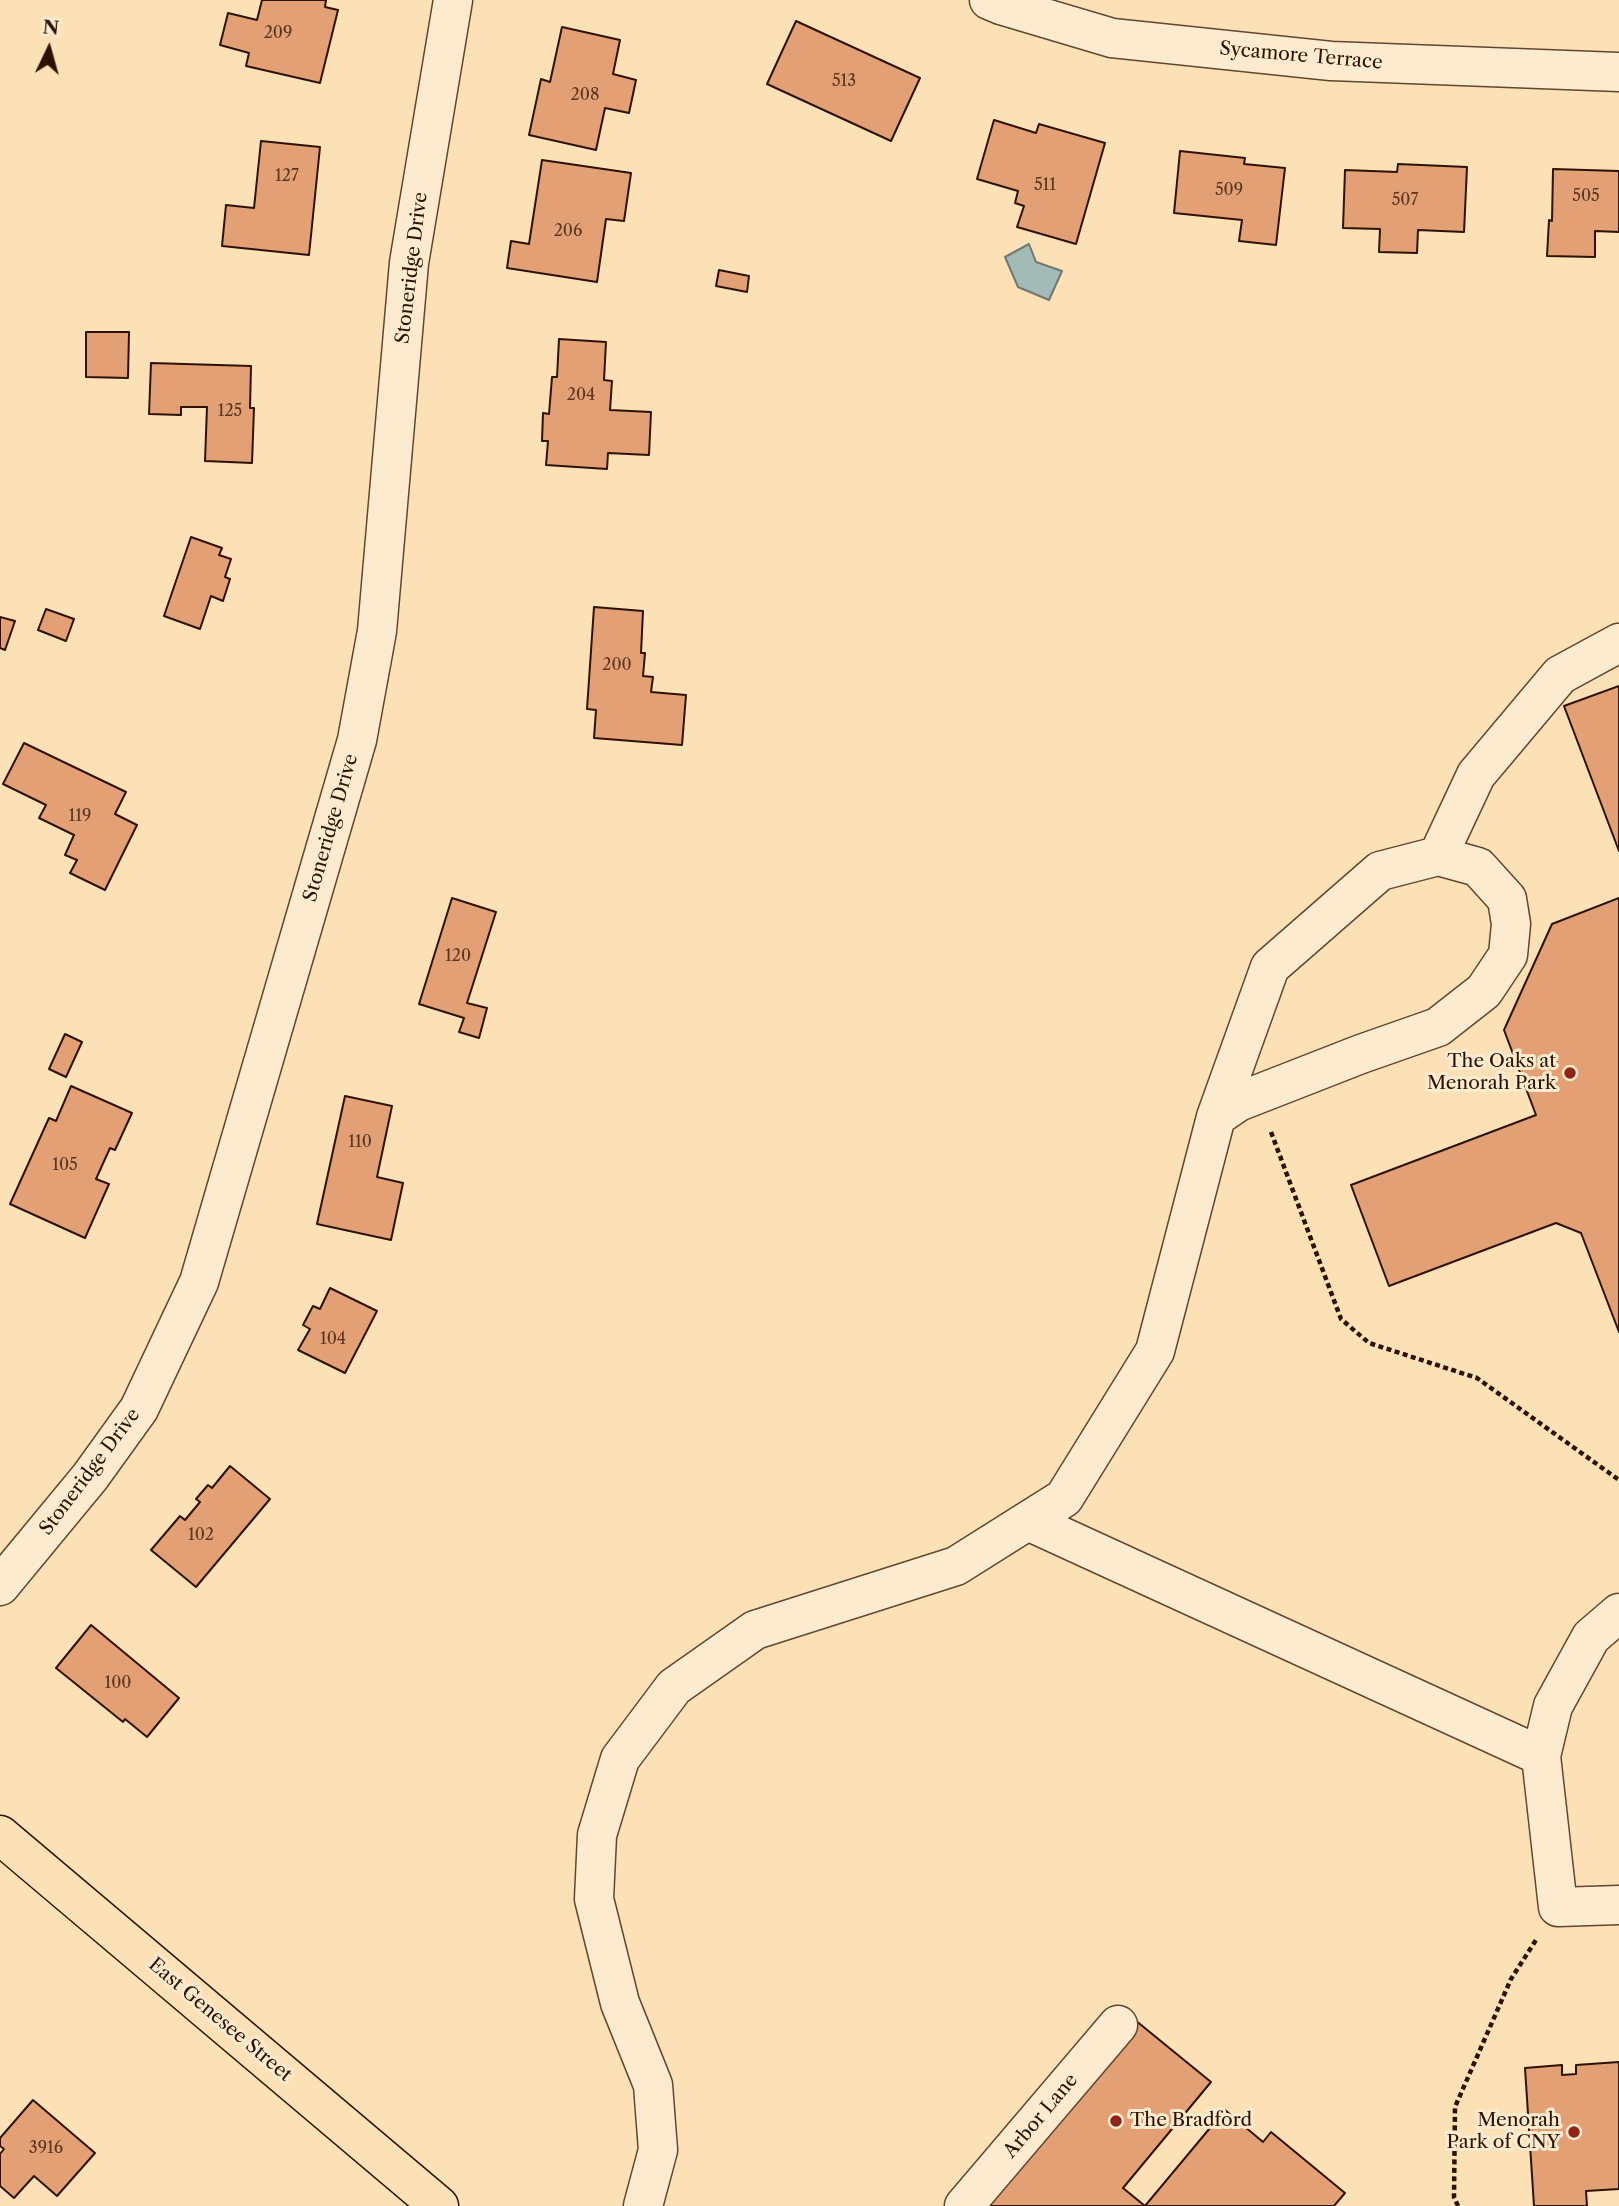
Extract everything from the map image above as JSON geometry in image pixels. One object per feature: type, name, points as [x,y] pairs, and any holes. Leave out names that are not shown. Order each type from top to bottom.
[{"type":"main road","name":"East Genesee Street","points":[[0,1835],[439,2206]]},
{"type":"street","name":"Stoneridge Drive","points":[[0,1586],[90,1477],[139,1409],[198,1282],[357,740],[377,631],[409,264],[453,0]]},
{"type":"street","name":"Sycamore Terrace","points":[[989,0],[1112,38],[1331,61],[1619,72]]},
{"type":"street","points":[[1438,856],[1476,775],[1560,675],[1619,643]]},
{"type":"street","points":[[643,2206],[658,2150],[653,2085],[620,2003],[594,1899],[597,1835],[620,1759],[674,1687],[755,1630],[956,1566],[1064,1498],[1155,1350],[1227,1110],[1270,967],[1380,871],[1438,856],[1478,867],[1507,898],[1511,924],[1508,955],[1484,991],[1438,1027],[1361,1054],[1227,1110]]},
{"type":"street","points":[[1027,1521],[1541,1756]]},
{"type":"street","points":[[1619,1613],[1591,1637],[1578,1660],[1553,1706],[1541,1756],[1558,1907],[1619,1905]]},
{"type":"street","name":"Arbor Lane","points":[[964,2206],[1118,2025]]},
{"type":"path","points":[[1227,1110],[1268,1125],[1340,1319],[1369,1343],[1478,1378],[1619,1480]]},
{"type":"path","points":[[1458,2206],[1454,2197],[1455,2107],[1511,1979],[1558,1907]]},
{"type":"water","points":[[1029,244],[1036,262],[1062,271],[1049,300],[1018,287],[1005,257]]},
{"type":"building","points":[[262,0],[326,0],[325,7],[338,10],[320,83],[246,66],[249,53],[220,45],[228,13],[257,20]]},
{"type":"building","points":[[796,21],[920,78],[891,141],[767,84]]},
{"type":"building","points":[[562,27],[620,40],[613,74],[636,80],[629,113],[605,108],[596,150],[529,135],[541,79],[550,82]]},
{"type":"building","points":[[994,120],[1036,133],[1039,124],[1105,143],[1076,244],[1017,227],[1024,206],[1015,203],[1018,191],[977,179]]},
{"type":"building","points":[[261,141],[320,147],[309,255],[222,246],[226,205],[254,208]]},
{"type":"building","points":[[1180,151],[1245,158],[1244,164],[1285,168],[1276,245],[1239,241],[1242,220],[1174,213]]},
{"type":"building","points":[[542,160],[631,173],[624,221],[606,219],[597,282],[507,268],[511,241],[529,244]]},
{"type":"building","points":[[1398,164],[1467,167],[1464,232],[1418,230],[1417,253],[1379,252],[1380,229],[1343,228],[1345,170],[1397,172]]},
{"type":"building","points":[[1553,169],[1619,171],[1619,232],[1595,231],[1595,257],[1547,256],[1549,220],[1552,221]]},
{"type":"building","points":[[719,270],[749,276],[747,292],[716,286]]},
{"type":"building","points":[[86,332],[129,332],[128,378],[86,377]]},
{"type":"building","points":[[559,339],[606,342],[604,380],[612,381],[610,410],[651,412],[649,455],[608,453],[607,469],[546,465],[548,441],[542,441],[543,413],[549,414],[552,377],[557,377]]},
{"type":"building","points":[[151,363],[251,366],[250,408],[254,408],[252,463],[205,461],[207,407],[181,407],[181,415],[149,414]]},
{"type":"building","points":[[191,537],[222,548],[219,555],[231,559],[225,577],[230,579],[223,601],[211,596],[200,629],[164,616]]},
{"type":"building","points":[[594,607],[643,611],[643,676],[653,677],[651,692],[686,695],[682,745],[594,738],[596,710],[587,709]]},
{"type":"building","points":[[46,609],[74,619],[66,641],[38,630]]},
{"type":"building","points":[[0,617],[15,621],[5,650],[0,648]]},
{"type":"building","points":[[1619,686],[1619,851],[1564,706]]},
{"type":"building","points":[[24,743],[126,792],[115,814],[137,825],[105,890],[70,873],[77,860],[65,855],[74,835],[39,818],[46,805],[3,784]]},
{"type":"building","points":[[452,898],[496,912],[467,1003],[487,1008],[479,1038],[459,1032],[464,1018],[419,1004]]},
{"type":"building","name":"The Oaks at Menorah Park","points":[[1619,898],[1619,1332],[1581,1233],[1556,1223],[1389,1286],[1351,1185],[1536,1115],[1504,1030],[1552,924]]},
{"type":"building","points":[[65,1034],[82,1042],[66,1077],[49,1069]]},
{"type":"building","points":[[71,1086],[132,1113],[115,1150],[110,1148],[96,1179],[109,1184],[85,1238],[10,1204],[49,1118],[56,1121]]},
{"type":"building","points":[[345,1096],[392,1106],[377,1177],[403,1183],[391,1240],[317,1224]]},
{"type":"building","points":[[330,1288],[377,1311],[345,1373],[298,1350],[310,1329],[303,1325],[313,1306],[320,1309]]},
{"type":"building","points":[[230,1466],[270,1499],[196,1587],[151,1550],[180,1516],[185,1520],[200,1502],[196,1499],[208,1485],[212,1488]]},
{"type":"building","points":[[91,1625],[179,1698],[147,1737],[125,1719],[123,1722],[56,1668]]},
{"type":"building","name":"The Bradford","points":[[1135,2020],[1211,2082],[1123,2188],[1145,2206],[982,2206]]},
{"type":"building","name":"Menorah Park of CNY","points":[[1619,2062],[1619,2189],[1586,2191],[1587,2206],[1534,2206],[1525,2068],[1562,2065],[1562,2075],[1576,2074],[1576,2065]]},
{"type":"building","points":[[33,2100],[95,2153],[57,2196],[34,2176],[14,2198],[0,2186],[0,2154],[4,2149],[0,2146],[0,2138]]},
{"type":"building","points":[[1225,2110],[1263,2142],[1271,2132],[1345,2193],[1334,2206],[1145,2206]]},
{"type":"place","name":"The Oaks at Menorah Park","points":[[1570,1073]]},
{"type":"place","name":"The Bradford","points":[[1116,2121]]},
{"type":"place","name":"Menorah Park of CNY","points":[[1574,2132]]}]
